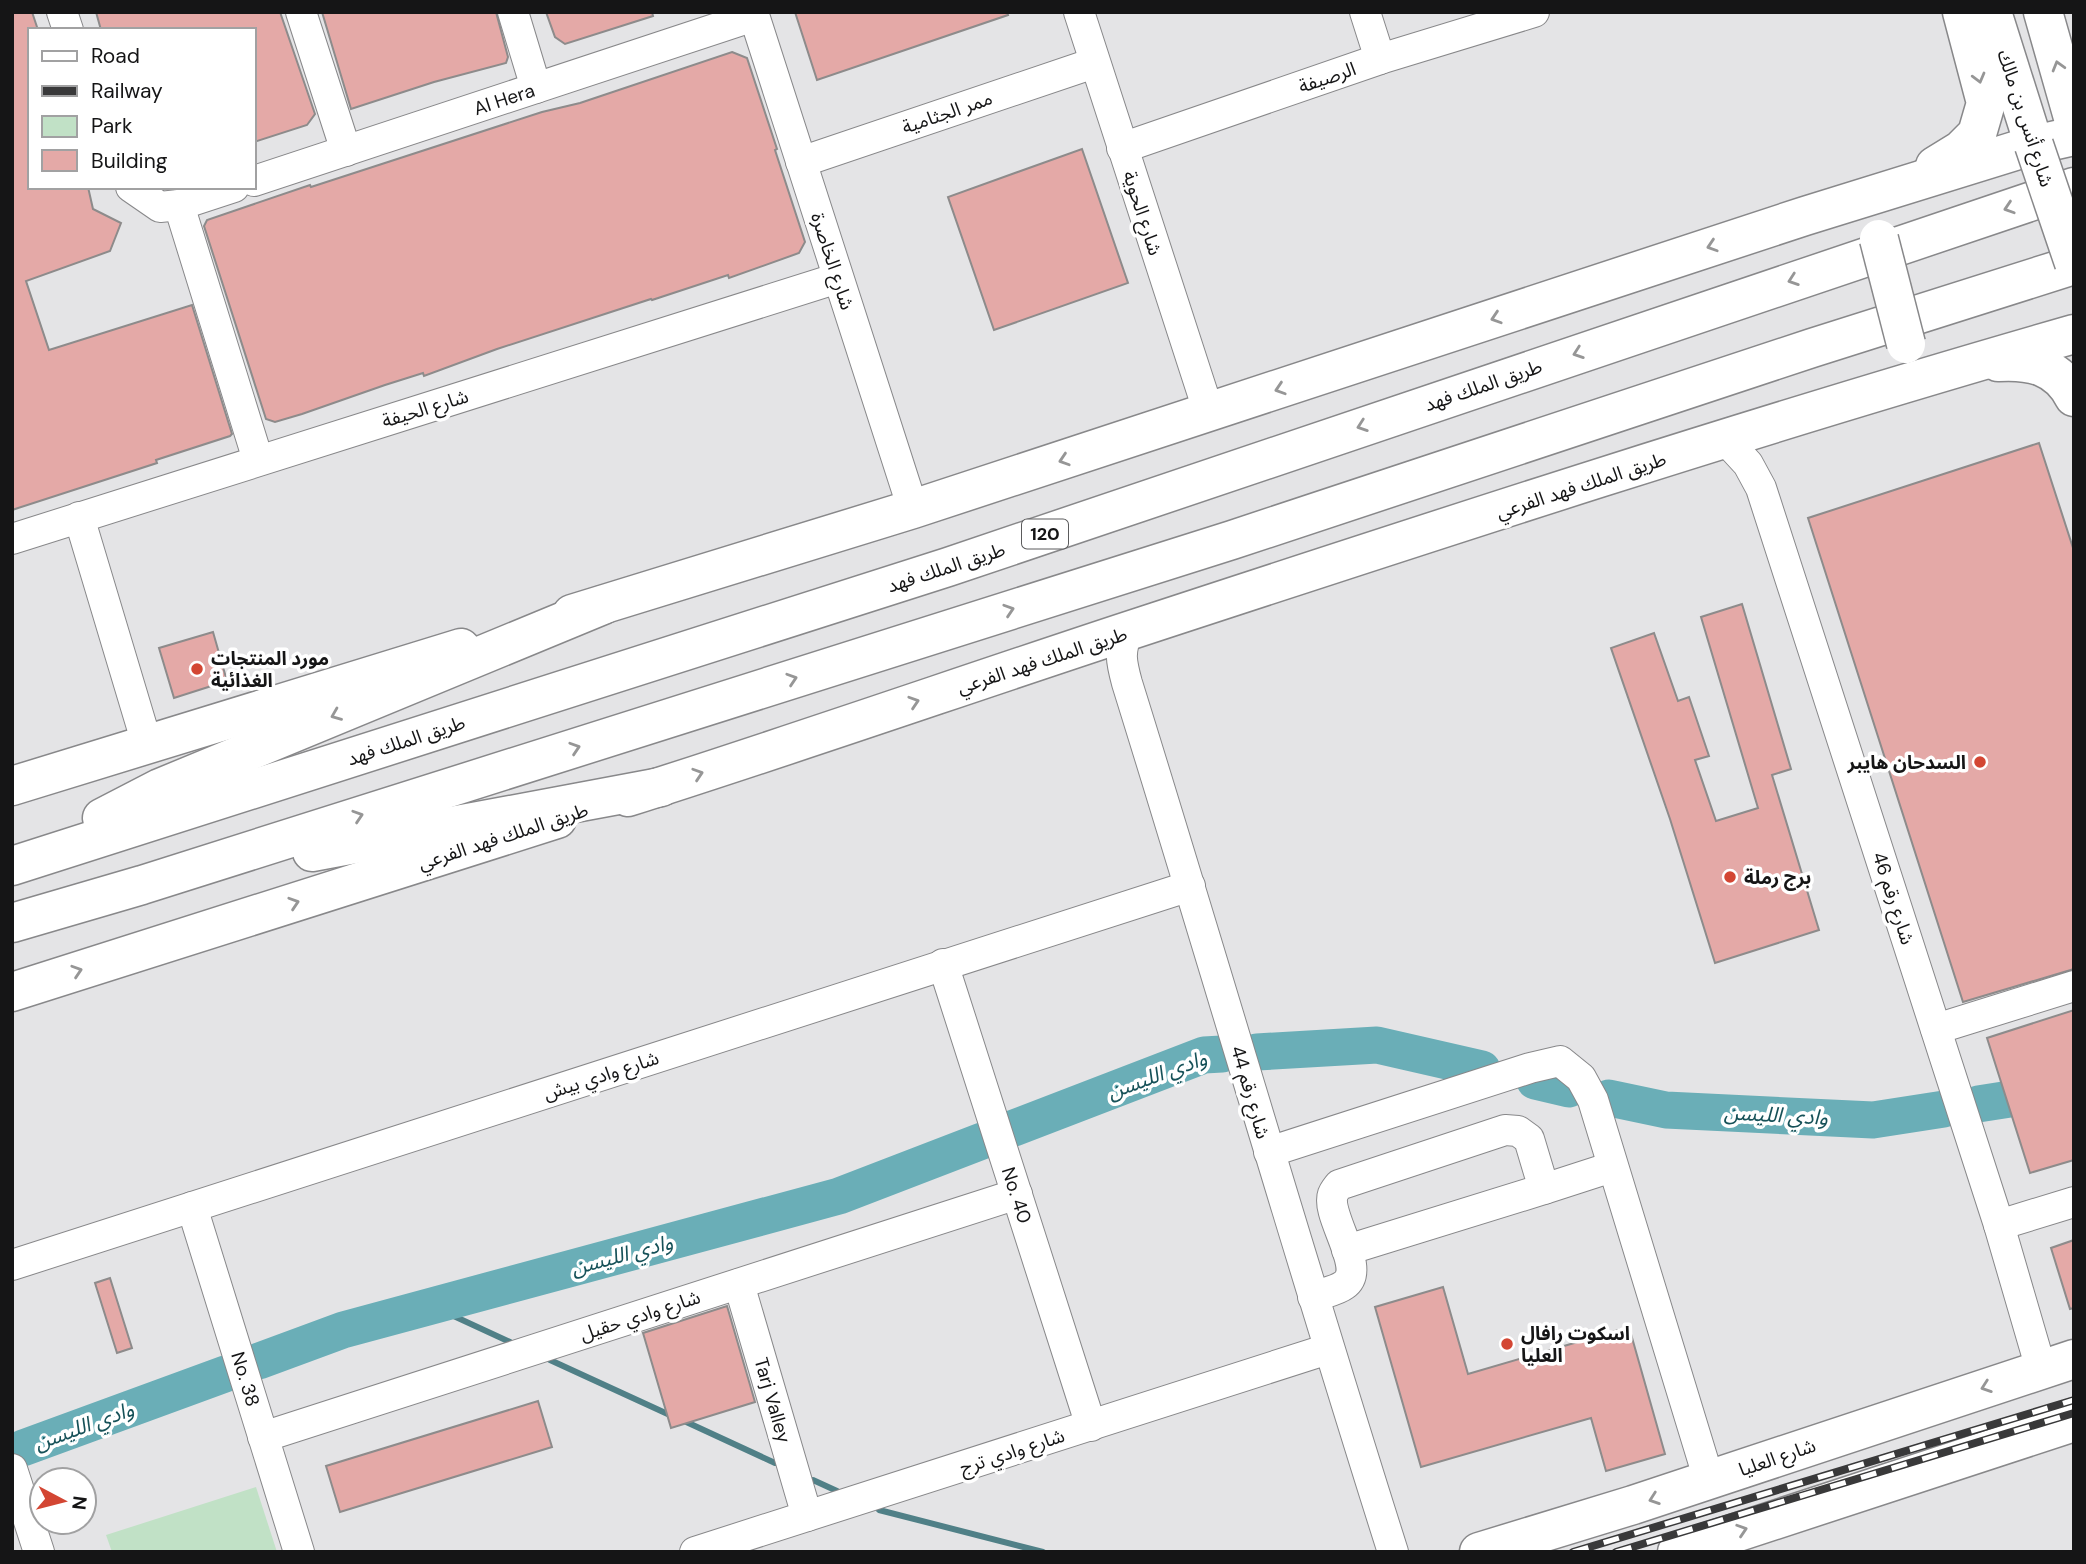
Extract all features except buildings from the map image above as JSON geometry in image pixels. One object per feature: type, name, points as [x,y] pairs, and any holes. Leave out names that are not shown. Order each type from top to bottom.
[{"type":"main road","points":[[1908,183],[1961,150],[1977,134],[1986,103],[1962,12]]},
{"type":"main road","name":"شارع أنس بن مالك","points":[[1992,12],[2074,264]]},
{"type":"main road","points":[[2043,12],[2074,121]]},
{"type":"main road","points":[[12,786],[913,509],[1805,216],[2074,135]]},
{"type":"main road","name":"طريق الملك فهد","points":[[12,865],[947,567],[2074,187]]},
{"type":"main road","points":[[1805,216],[1857,214],[1879,239],[1906,344],[1894,373],[1864,394]]},
{"type":"main road","points":[[12,923],[142,885],[1232,540],[2074,264]]},
{"type":"main road","name":"طريق الملك فهد الفرعي","points":[[12,992],[661,786],[1128,631],[1864,394],[2074,334]]},
{"type":"main road","points":[[1938,373],[2001,361],[2035,362],[2067,383],[2074,397]]},
{"type":"main road","points":[[12,865],[160,788],[603,605]]},
{"type":"main road","points":[[142,885],[661,786]]},
{"type":"main road","name":"شارع العليا","points":[[1479,1552],[1633,1506],[2057,1364]]},
{"type":"main road","points":[[1677,1552],[2074,1422]]},
{"type":"street","points":[[301,12],[346,151]]},
{"type":"street","points":[[513,12],[536,88]]},
{"type":"street","name":"شارع الحوية","points":[[1079,12],[1209,412]]},
{"type":"street","points":[[1365,12],[1380,59]]},
{"type":"street","name":"الرصيفة","points":[[1122,148],[1380,59],[1534,12]]},
{"type":"street","name":"Al Hera","points":[[256,180],[753,14]]},
{"type":"street","name":"شارع الخاصرة","points":[[753,14],[913,509]]},
{"type":"street","name":"ممر الجثامية","points":[[801,162],[1094,63]]},
{"type":"street","points":[[134,189],[160,207],[179,205],[228,189]]},
{"type":"street","points":[[179,205],[258,460]]},
{"type":"street","name":"شارع الحيفة","points":[[12,539],[838,278]]},
{"type":"street","name":"شارع رقم 46","points":[[1725,439],[1748,464],[1761,488],[1999,1225],[2057,1364]]},
{"type":"street","points":[[79,517],[147,744]]},
{"type":"street","name":"شارع رقم 44","points":[[1128,631],[1121,647],[1122,662],[1312,1297],[1393,1552]]},
{"type":"street","name":"شارع وادي بيش","points":[[12,1265],[1190,886]]},
{"type":"street","name":"No. 40","points":[[943,964],[1091,1426]]},
{"type":"street","points":[[1936,1029],[2074,986]]},
{"type":"street","points":[[1269,1152],[1530,1068],[1560,1062],[1581,1078],[1593,1100],[1709,1480]]},
{"type":"street","points":[[1312,1297],[1346,1285],[1351,1277],[1351,1265],[1332,1205],[1333,1194],[1339,1185],[1505,1130],[1518,1131],[1529,1139],[1544,1189]]},
{"type":"street","points":[[1347,1251],[1612,1167]]},
{"type":"street","name":"شارع وادي حقيل","points":[[263,1437],[1017,1194]]},
{"type":"street","points":[[1999,1225],[2074,1202]]},
{"type":"street","name":"No. 38","points":[[192,1207],[299,1552]]},
{"type":"street","name":"Tarj Valley","points":[[738,1284],[807,1516]]},
{"type":"street","name":"شارع وادي ترج","points":[[695,1552],[1328,1349]]},
{"type":"street","points":[[12,1469],[39,1552]]},
{"type":"green space","points":[[256,1487],[277,1552],[112,1552],[106,1535]]},
{"type":"waterway","name":"وادي الليسن","points":[[1257,1052],[1377,1045],[1482,1069]]},
{"type":"waterway","name":"وادي الليسن","points":[[1014,1128],[1204,1055],[1222,1054]]},
{"type":"waterway","name":"وادي الليسن","points":[[1535,1081],[1569,1089]]},
{"type":"waterway","name":"وادي الليسن","points":[[1978,1104],[2055,1092]]},
{"type":"waterway","name":"وادي الليسن","points":[[1609,1098],[1666,1110],[1873,1120],[1944,1109]]},
{"type":"waterway","name":"وادي الليسن","points":[[259,1361],[343,1330],[839,1196],[982,1141]]},
{"type":"waterway","points":[[432,1306],[510,1342]]},
{"type":"waterway","points":[[550,1360],[672,1416]]},
{"type":"waterway","name":"وادي الليسن","points":[[23,1448],[225,1374]]},
{"type":"waterway","points":[[682,1420],[775,1463]]},
{"type":"waterway","points":[[813,1480],[837,1491]]},
{"type":"waterway","points":[[879,1510],[1043,1552]]},
{"type":"railway","points":[[1573,1552],[2074,1400]]},
{"type":"railway","points":[[1616,1552],[2074,1413]]},
{"type":"place","name":"مورد المنتجات الغذائية","points":[[197,669]]},
{"type":"place","name":"السدحان هايبر","points":[[1980,762]]},
{"type":"place","name":"برج رملة","points":[[1730,877]]},
{"type":"place","name":"اسكوت رافال العليا","points":[[1507,1344]]}]
